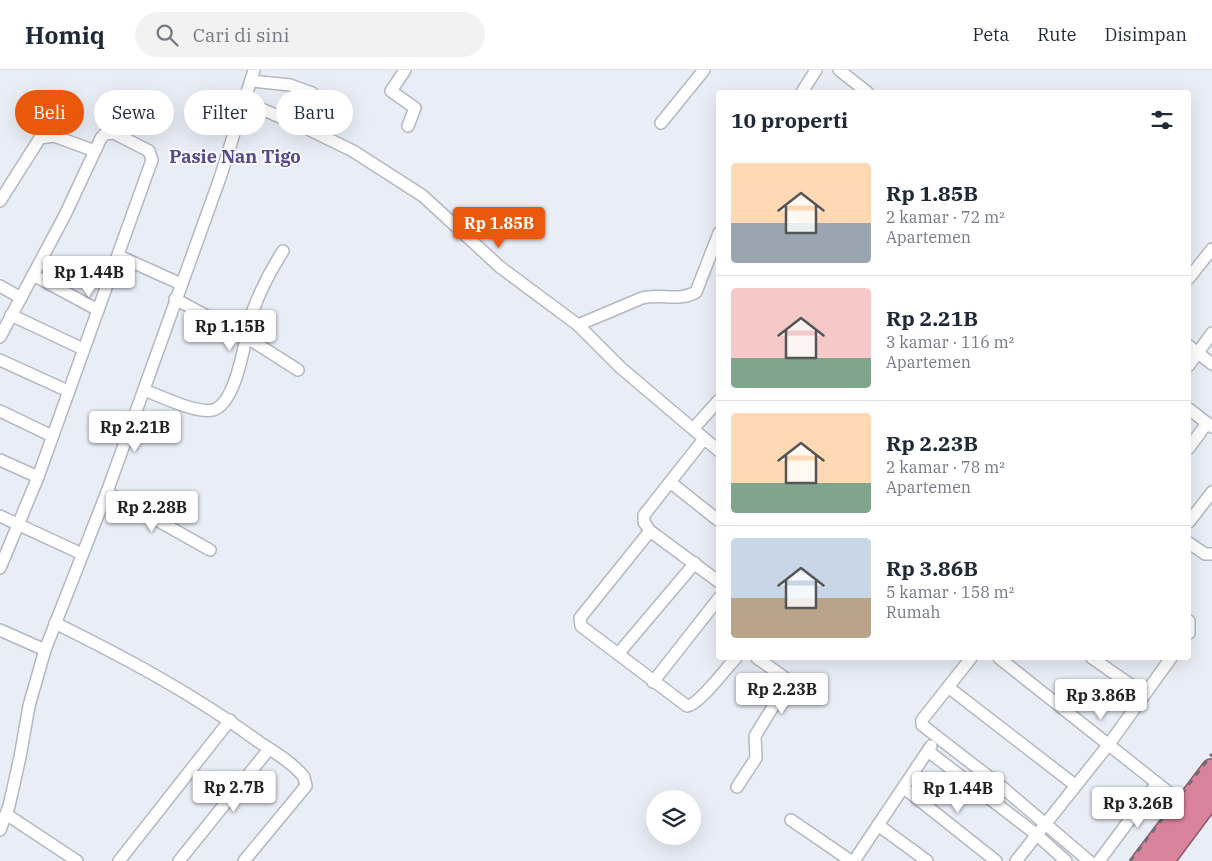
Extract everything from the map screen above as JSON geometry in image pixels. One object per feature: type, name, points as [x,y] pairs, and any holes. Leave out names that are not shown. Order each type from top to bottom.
[{"type":"highway","points":[[1164,861],[1203,806],[1212,770]]},
{"type":"highway","points":[[1142,861],[1203,806]]},
{"type":"street","points":[[405,70],[391,91],[414,108],[408,126]]},
{"type":"street","points":[[661,123],[704,70]]},
{"type":"street","points":[[803,90],[816,70]]},
{"type":"street","points":[[839,70],[864,90]]},
{"type":"street","points":[[248,90],[252,75],[304,90]]},
{"type":"street","points":[[266,111],[322,135],[396,178],[436,207],[500,267],[578,325],[621,368],[716,449]]},
{"type":"street","points":[[0,336],[102,138],[110,132],[152,154],[152,160],[119,256],[83,349],[38,477],[0,568]]},
{"type":"street","points":[[0,201],[40,138],[47,135],[54,136],[95,151]]},
{"type":"street","points":[[0,830],[28,706],[45,650],[107,492],[234,135]]},
{"type":"street","points":[[578,325],[651,295],[682,297],[696,292],[716,241]]},
{"type":"street","points":[[1191,275],[1212,249]]},
{"type":"street","points":[[144,390],[199,410],[219,408],[227,398],[239,370],[252,316],[267,277],[283,251]]},
{"type":"street","points":[[119,256],[181,284]]},
{"type":"street","points":[[33,275],[98,310]]},
{"type":"street","points":[[0,286],[21,298]]},
{"type":"street","points":[[175,299],[246,337],[298,370]]},
{"type":"street","points":[[11,315],[83,349]]},
{"type":"street","points":[[1212,333],[1193,350],[1212,364]]},
{"type":"street","points":[[0,360],[68,390]]},
{"type":"street","points":[[693,429],[716,403]]},
{"type":"street","points":[[0,410],[52,436]]},
{"type":"street","points":[[1191,411],[1209,425],[1191,446]]},
{"type":"street","points":[[704,439],[644,515],[644,522],[650,531],[716,580]]},
{"type":"street","points":[[0,460],[38,477]]},
{"type":"street","points":[[670,482],[716,519]]},
{"type":"street","points":[[107,492],[210,550]]},
{"type":"street","points":[[1191,519],[1212,492]]},
{"type":"street","points":[[0,516],[82,554]]},
{"type":"street","points":[[650,531],[578,620],[580,626],[687,706],[692,706],[734,660]]},
{"type":"street","points":[[1191,544],[1205,554],[1212,554]]},
{"type":"street","points":[[618,654],[695,563]]},
{"type":"street","points":[[653,682],[716,602]]},
{"type":"street","points":[[55,623],[132,661],[230,720],[301,772],[307,781],[306,786],[244,861]]},
{"type":"street","points":[[0,630],[45,650]]},
{"type":"street","points":[[737,787],[756,758],[755,736],[787,684],[785,678],[760,660]]},
{"type":"street","points":[[969,660],[922,720],[922,725],[936,738],[1002,787],[1089,861]]},
{"type":"street","points":[[1002,660],[1157,783],[1203,806]]},
{"type":"street","points":[[1095,660],[1144,694]]},
{"type":"street","points":[[1016,861],[1109,744],[1167,660]]},
{"type":"street","points":[[948,687],[1075,786]]},
{"type":"street","points":[[119,861],[230,720]]},
{"type":"street","points":[[791,820],[853,861],[936,738]]},
{"type":"street","points":[[179,861],[269,749]]},
{"type":"street","points":[[928,751],[1038,835],[1066,861]]},
{"type":"street","points":[[1100,861],[1157,783]]},
{"type":"street","points":[[993,800],[1002,787]]},
{"type":"street","points":[[904,788],[996,861]]},
{"type":"street","points":[[5,807],[77,861]]},
{"type":"street","points":[[878,825],[927,861]]},
{"type":"railway","points":[[1130,861],[1212,754]]},
{"type":"district","name":"Pasie Nan Tigo","points":[[235,157]]}]
